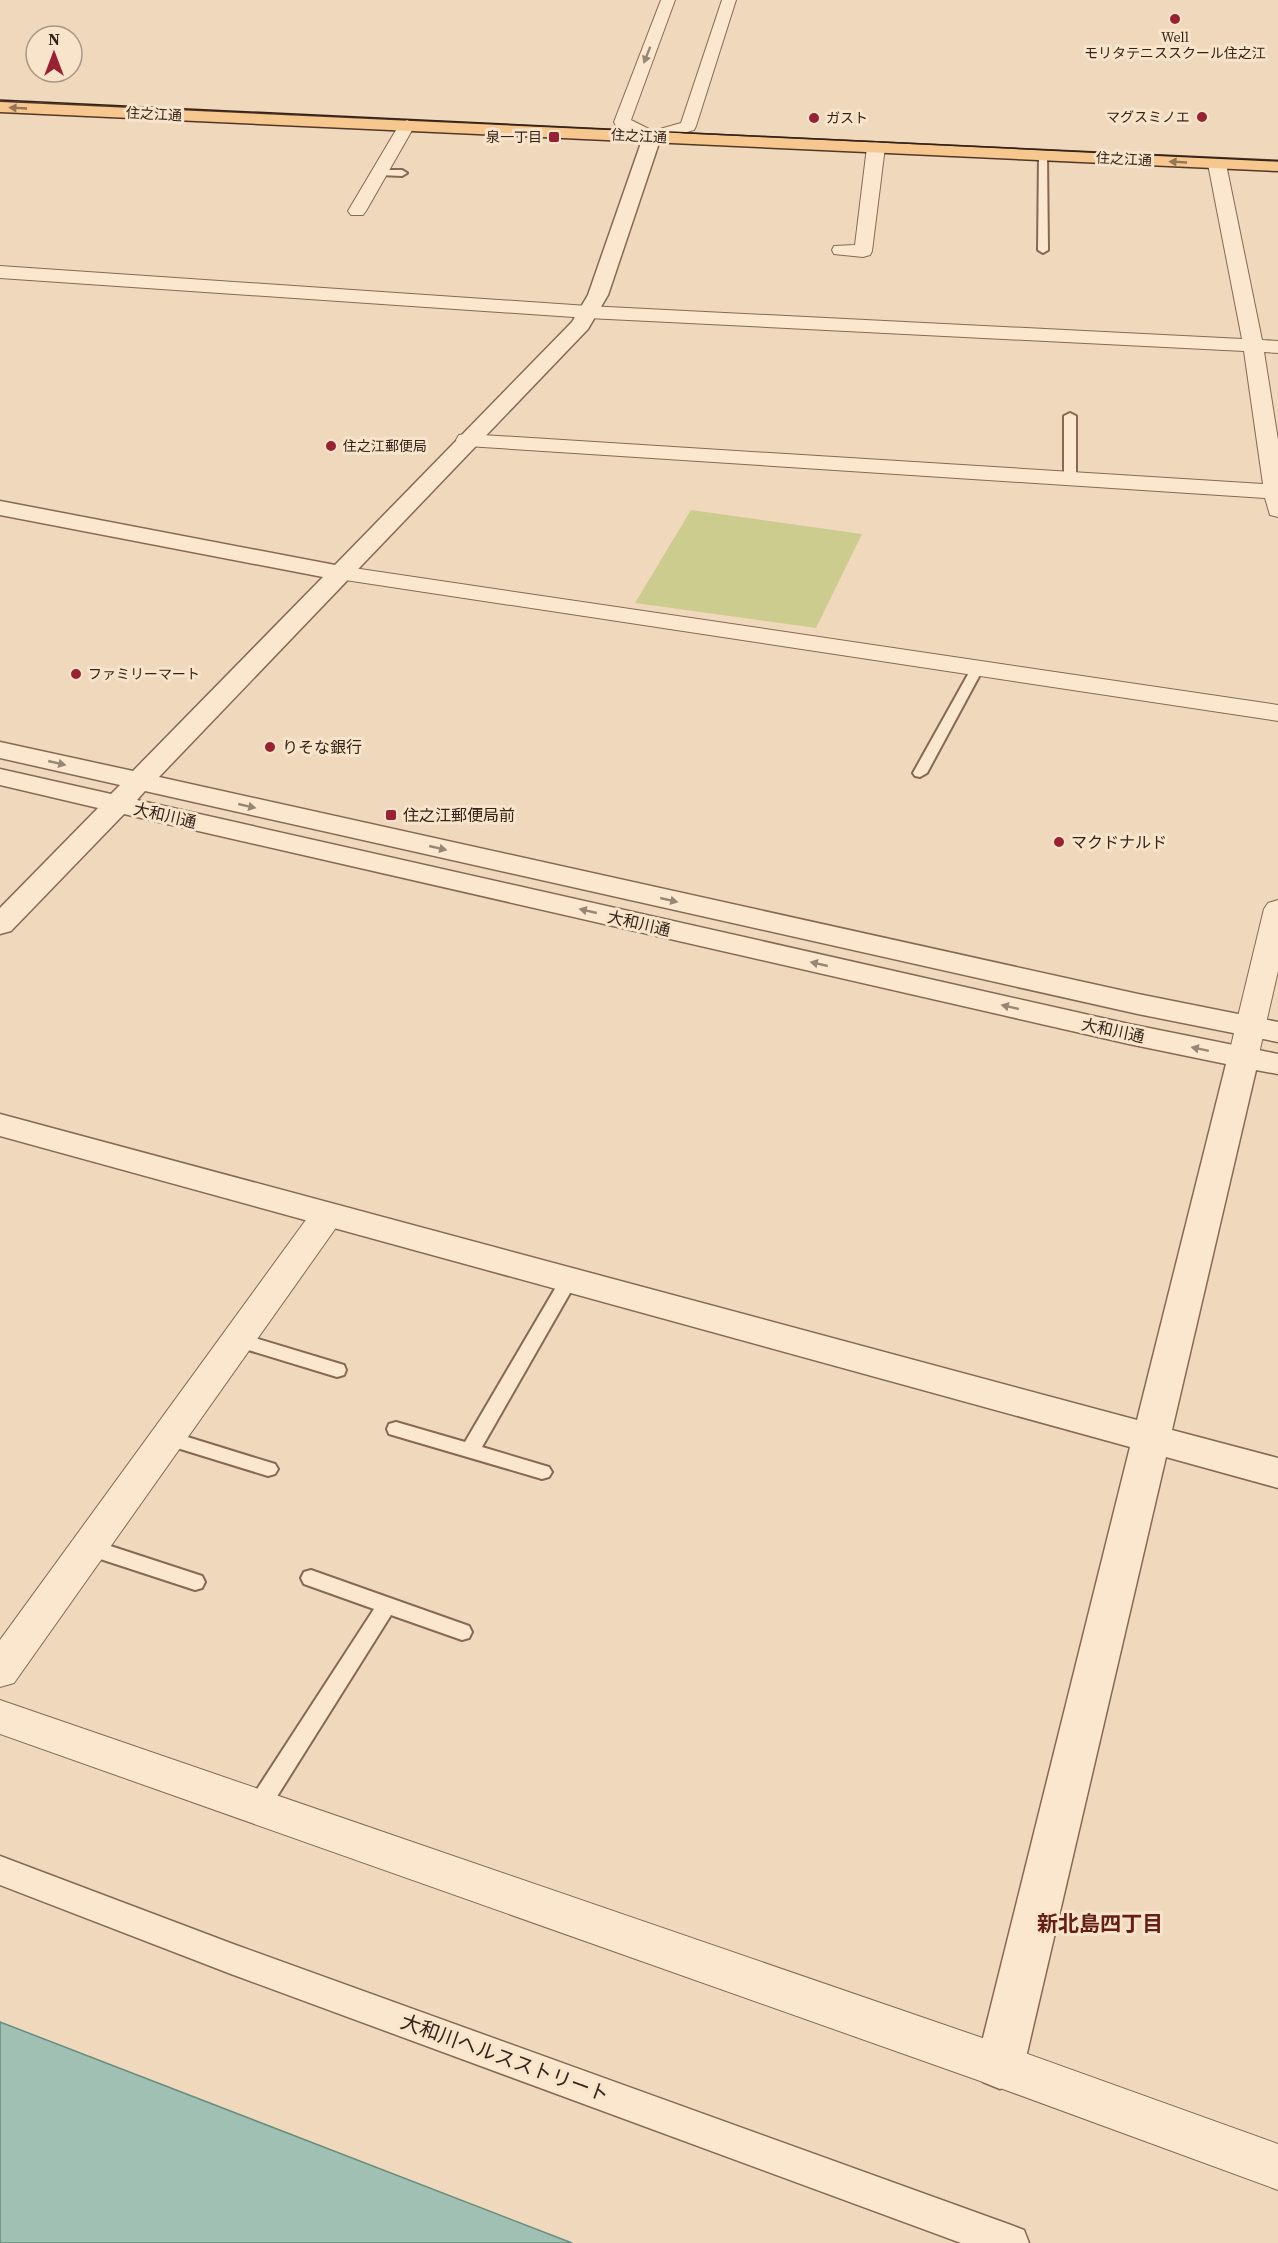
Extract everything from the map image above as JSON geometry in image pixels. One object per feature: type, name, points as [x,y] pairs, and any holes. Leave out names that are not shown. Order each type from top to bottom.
[{"type":"main road","name":"住之江通","points":[[0,94],[1278,153]]},
{"type":"main road","name":"住之江通","points":[[0,108],[1278,166]]},
{"type":"street","points":[[668,0],[622,122],[652,136],[688,126],[729,0]]},
{"type":"street","points":[[357,211],[407,125]]},
{"type":"street","points":[[0,925],[467,440],[581,325],[598,295],[652,136]]},
{"type":"street","points":[[841,250],[863,251],[876,147]]},
{"type":"street","points":[[467,440],[1070,478],[1277,498],[1253,346],[1217,164]]},
{"type":"street","points":[[0,272],[588,312],[1278,347]]},
{"type":"street","points":[[0,508],[340,573],[1278,713]]},
{"type":"street","name":"大和川通","points":[[0,750],[1114,999],[1257,1039],[1278,1064]]},
{"type":"street","name":"大和川通","points":[[0,777],[1118,1032],[1257,1039]]},
{"type":"street","points":[[1000,2066],[1153,1439],[1257,1039],[1278,909]]},
{"type":"street","points":[[0,1125],[1278,1473]]},
{"type":"street","points":[[0,1671],[328,1214]]},
{"type":"street","points":[[0,1717],[1000,2066],[1278,2167]]},
{"type":"street","name":"大和川ヘルスストリート","points":[[0,1869],[231,1959],[1011,2243]]},
{"type":"lane","points":[[1043,155],[1043,250]]},
{"type":"lane","points":[[380,172],[402,173]]},
{"type":"lane","points":[[1070,416],[1070,478]]},
{"type":"lane","points":[[920,773],[977,669]]},
{"type":"lane","points":[[470,1450],[569,1279]]},
{"type":"lane","points":[[238,1340],[337,1370]]},
{"type":"lane","points":[[396,1429],[542,1472]]},
{"type":"lane","points":[[168,1438],[268,1469]]},
{"type":"lane","points":[[89,1547],[195,1582]]},
{"type":"lane","points":[[311,1578],[462,1632]]},
{"type":"lane","points":[[258,1807],[387,1605]]},
{"type":"shaded area","points":[[691,510],[862,534],[816,628],[635,603]]},
{"type":"shaded area","points":[[0,2022],[572,2243],[0,2243]]},
{"type":"tram line","points":[[0,100],[1278,161]]},
{"type":"place","name":"Well モリタテニススクール住之江","points":[[1175,19]]},
{"type":"place","name":"マグスミノエ","points":[[1202,117]]},
{"type":"place","name":"ガスト","points":[[814,118]]},
{"type":"place","name":"泉一丁目","points":[[554,137]]},
{"type":"place","name":"住之江郵便局","points":[[331,446]]},
{"type":"place","name":"ファミリーマート","points":[[76,674]]},
{"type":"place","name":"りそな銀行","points":[[270,747]]},
{"type":"place","name":"住之江郵便局前","points":[[391,815]]},
{"type":"place","name":"マクドナルド","points":[[1059,842]]},
{"type":"district","name":"新北島四丁目","points":[[1100,1924]]}]
